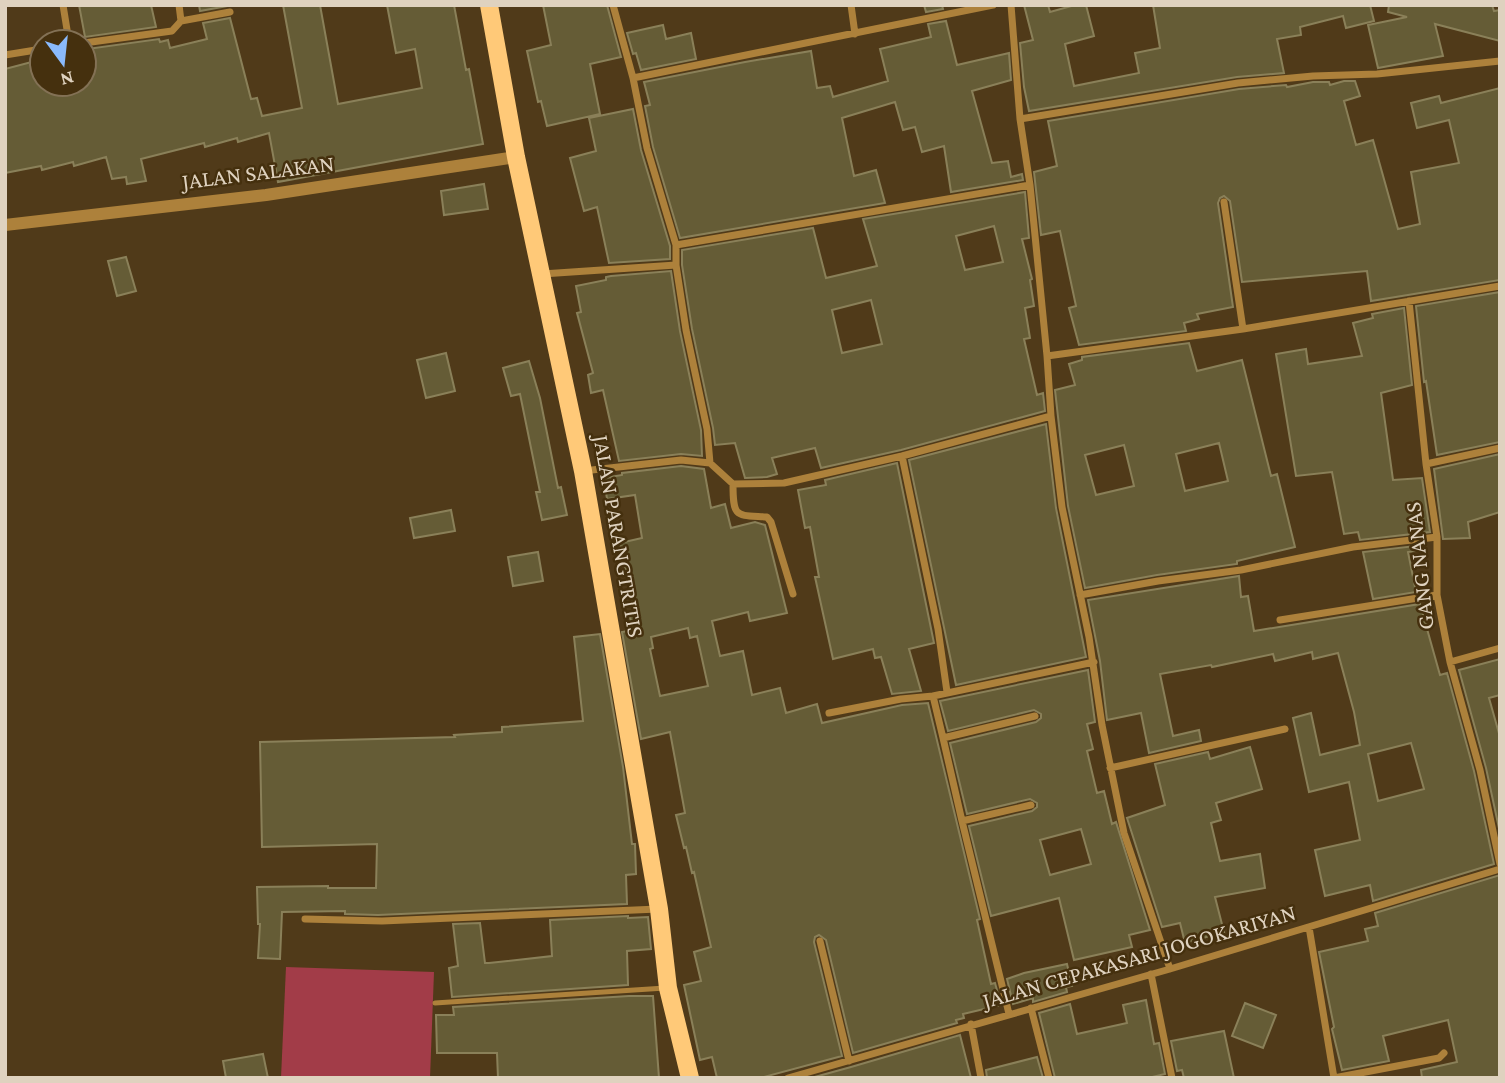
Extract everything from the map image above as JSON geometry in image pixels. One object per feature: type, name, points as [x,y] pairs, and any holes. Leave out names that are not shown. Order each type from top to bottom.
[{"type":"main road","name":"JALAN PARANGTRITIS","points":[[489,5],[516,157],[583,471],[659,909],[668,988],[690,1078]]},
{"type":"street","points":[[64,5],[67,28]]},
{"type":"street","points":[[179,5],[181,21]]},
{"type":"street","points":[[613,5],[633,78],[647,148],[676,245],[676,265],[686,330],[707,429],[710,463]]},
{"type":"street","points":[[851,5],[855,34]]},
{"type":"street","points":[[633,78],[993,5]]},
{"type":"street","points":[[1011,5],[1020,119],[1030,185],[1062,507],[1094,662],[1110,768],[1124,833],[1170,969]]},
{"type":"street","points":[[98,41],[165,33],[172,31],[181,21],[230,12]]},
{"type":"street","points":[[5,55],[28,51]]},
{"type":"street","points":[[1020,119],[1218,85],[1313,76],[1377,74],[1500,61]]},
{"type":"street","name":"JALAN SALAKAN","points":[[5,225],[267,195],[516,157]]},
{"type":"street","points":[[676,245],[1030,185]]},
{"type":"street","points":[[1224,202],[1243,329]]},
{"type":"street","points":[[542,274],[676,265]]},
{"type":"street","points":[[1047,356],[1243,329],[1500,286]]},
{"type":"street","name":"GANG NANAS","points":[[1409,301],[1426,464],[1437,537],[1437,595],[1450,662],[1480,770],[1500,864]]},
{"type":"street","points":[[733,484],[784,483],[902,456],[1051,416]]},
{"type":"street","points":[[1426,464],[1500,448]]},
{"type":"street","points":[[902,456],[938,629],[947,692]]},
{"type":"street","points":[[583,471],[681,460],[710,463],[733,484],[736,512],[745,517],[767,517],[771,522],[793,594]]},
{"type":"street","points":[[1080,595],[1241,570],[1353,547],[1437,537]]},
{"type":"street","points":[[1280,620],[1437,595]]},
{"type":"street","points":[[1450,662],[1500,648]]},
{"type":"street","points":[[829,713],[901,699],[933,696],[1094,662]]},
{"type":"street","points":[[933,696],[1009,1014]]},
{"type":"street","points":[[943,738],[1035,716]]},
{"type":"street","points":[[1110,768],[1285,729]]},
{"type":"street","points":[[962,821],[1031,805]]},
{"type":"street","name":"JALAN CEPAKASARI JOGOKARIYAN","points":[[788,1078],[1170,969],[1500,869]]},
{"type":"street","points":[[305,919],[382,921],[659,909]]},
{"type":"street","points":[[1309,927],[1334,1078],[1439,1058],[1444,1053]]},
{"type":"street","points":[[820,941],[849,1061]]},
{"type":"street","points":[[1151,974],[1172,1078]]},
{"type":"street","points":[[1031,1008],[1049,1078]]},
{"type":"street","points":[[971,1024],[981,1078]]},
{"type":"lane","points":[[435,1003],[668,988]]},
{"type":"shaded area","points":[[286,967],[434,972],[430,1078],[281,1078]]},
{"type":"building","points":[[79,5],[151,5],[156,27],[98,35],[98,28],[83,28]]},
{"type":"building","points":[[199,5],[226,5],[227,6],[200,11]]},
{"type":"building","points":[[283,5],[320,5],[338,104],[422,88],[415,49],[396,53],[387,5],[454,5],[483,144],[278,182],[269,133],[238,142],[237,138],[205,147],[204,143],[141,159],[146,181],[127,184],[126,177],[112,179],[106,157],[74,166],[73,162],[42,170],[41,166],[5,173],[5,69],[28,63],[28,98],[98,98],[98,47],[159,39],[160,42],[168,40],[170,48],[207,39],[203,23],[230,18],[251,99],[257,98],[262,116],[302,108]]},
{"type":"building","points":[[543,5],[607,5],[621,57],[590,64],[600,114],[547,126],[541,101],[538,102],[527,51],[551,45]]},
{"type":"building","points":[[924,5],[942,5],[943,9],[926,12]]},
{"type":"building","points":[[1024,5],[1048,5],[1050,12],[1086,5],[1094,36],[1065,44],[1074,86],[1139,73],[1135,53],[1160,48],[1153,5],[1370,5],[1374,21],[1346,28],[1343,16],[1300,27],[1301,35],[1277,39],[1284,73],[1237,77],[1029,111],[1020,43],[1033,40]]},
{"type":"building","points":[[1389,5],[1492,5],[1494,11],[1500,10],[1500,41],[1435,24],[1443,56],[1378,68],[1368,25],[1407,17],[1388,12]]},
{"type":"building","points":[[946,21],[957,65],[1009,53],[1011,80],[972,91],[992,163],[1008,161],[1011,177],[1022,174],[1023,180],[951,192],[944,146],[922,152],[915,127],[903,130],[895,102],[842,118],[854,176],[876,170],[885,203],[680,238],[653,147],[645,106],[650,105],[644,82],[811,51],[817,88],[830,86],[833,97],[888,81],[880,49],[931,37],[928,24]]},
{"type":"building","points":[[663,25],[666,39],[691,33],[696,59],[641,70],[627,33]]},
{"type":"building","points":[[1355,81],[1360,96],[1344,101],[1356,145],[1373,140],[1398,229],[1420,224],[1411,172],[1459,163],[1449,120],[1417,128],[1411,103],[1439,96],[1441,103],[1500,88],[1500,280],[1371,301],[1367,271],[1242,282],[1230,201],[1224,196],[1218,203],[1233,307],[1197,314],[1199,319],[1184,323],[1186,331],[1079,345],[1069,308],[1076,306],[1060,231],[1041,235],[1034,172],[1057,166],[1048,121],[1239,89],[1287,87],[1313,82],[1329,82],[1330,85]]},
{"type":"building","points":[[633,109],[641,150],[670,246],[670,259],[609,263],[597,207],[584,211],[570,158],[596,151],[589,118]]},
{"type":"building","points":[[484,184],[488,209],[444,215],[441,191]]},
{"type":"building","points":[[1025,192],[1029,238],[1022,239],[1032,279],[1034,306],[1025,308],[1030,338],[1024,339],[1037,395],[1043,393],[1045,411],[901,450],[821,468],[815,448],[772,458],[777,474],[745,478],[735,443],[715,445],[692,329],[682,250],[813,228],[826,278],[877,266],[863,219]],"holes":[[[994,226],[1003,262],[965,270],[956,236]],[[871,300],[882,344],[842,353],[832,310]]]},
{"type":"building","points":[[126,257],[136,291],[117,296],[108,261]]},
{"type":"building","points":[[671,271],[680,331],[701,430],[702,456],[681,454],[619,461],[603,390],[591,393],[588,375],[593,373],[577,313],[581,312],[576,286],[606,280],[606,277],[611,276]]},
{"type":"building","points":[[1500,292],[1500,442],[1437,455],[1426,381],[1424,382],[1416,306]]},
{"type":"building","points":[[1404,308],[1412,385],[1381,393],[1393,480],[1422,478],[1430,532],[1360,540],[1358,532],[1344,534],[1332,472],[1296,476],[1276,354],[1306,349],[1308,364],[1362,356],[1353,323],[1373,318],[1372,314]]},
{"type":"building","points":[[1189,343],[1197,371],[1242,360],[1271,476],[1277,474],[1295,547],[1237,561],[1237,564],[1085,588],[1068,506],[1055,390],[1075,385],[1069,364],[1082,360],[1082,357]],"holes":[[[1219,443],[1228,481],[1185,491],[1176,454]],[[1124,445],[1134,486],[1096,495],[1085,455]]]},
{"type":"building","points":[[446,353],[455,391],[426,398],[417,360]]},
{"type":"building","points":[[529,361],[540,398],[558,488],[561,487],[567,515],[542,520],[536,492],[540,492],[520,394],[511,396],[503,368]]},
{"type":"building","points":[[1046,424],[1056,508],[1086,657],[956,685],[909,460]]},
{"type":"building","points":[[1500,454],[1500,512],[1468,522],[1470,538],[1443,539],[1434,469]]},
{"type":"building","points":[[897,463],[934,643],[909,649],[921,691],[892,694],[881,657],[875,658],[873,649],[833,659],[815,577],[819,577],[810,527],[805,528],[798,490],[826,485],[825,480]]},
{"type":"building","points":[[681,466],[704,469],[711,508],[725,504],[731,528],[755,522],[765,525],[787,613],[750,621],[748,612],[712,621],[720,656],[743,651],[752,695],[780,688],[786,713],[817,704],[822,723],[902,705],[928,703],[980,919],[977,920],[991,984],[995,983],[1001,1005],[963,1014],[964,1018],[956,1020],[957,1023],[853,1053],[826,940],[819,935],[814,942],[842,1056],[760,1078],[717,1078],[712,1057],[700,1060],[684,985],[701,981],[694,952],[711,947],[694,872],[692,873],[686,847],[684,848],[676,815],[685,813],[670,732],[641,739],[622,632],[633,630],[629,613],[635,612],[620,543],[642,538],[635,495],[607,499],[604,478],[622,473]],"holes":[[[688,628],[690,638],[697,636],[708,686],[660,696],[650,649],[653,648],[651,637]]]},
{"type":"building","points":[[451,510],[455,531],[414,538],[410,518]]},
{"type":"building","points":[[1415,546],[1416,551],[1408,552],[1416,592],[1373,599],[1363,552]]},
{"type":"building","points":[[538,552],[543,581],[513,586],[508,557]]},
{"type":"building","points":[[1239,576],[1241,597],[1248,596],[1254,631],[1420,604],[1440,675],[1447,673],[1474,771],[1494,864],[1373,901],[1370,885],[1325,896],[1315,850],[1360,840],[1349,782],[1309,792],[1293,718],[1311,713],[1320,755],[1360,745],[1338,653],[1313,659],[1312,652],[1275,661],[1273,654],[1212,667],[1211,665],[1160,674],[1173,736],[1199,730],[1201,741],[1149,753],[1141,713],[1107,720],[1100,661],[1088,600]],"holes":[[[1411,743],[1424,789],[1378,801],[1368,754]]]},
{"type":"building","points":[[600,634],[623,767],[632,844],[635,844],[636,874],[626,875],[627,904],[378,915],[345,914],[345,911],[282,912],[280,959],[258,958],[260,924],[257,887],[376,888],[377,844],[262,847],[260,742],[455,737],[454,735],[502,732],[502,727],[583,721],[574,637]]},
{"type":"building","points":[[1500,659],[1500,695],[1489,698],[1500,737],[1500,833],[1486,768],[1459,670]]},
{"type":"building","points":[[1088,670],[1095,722],[1087,724],[1093,749],[1087,751],[1097,793],[1104,791],[1112,824],[1116,822],[1150,930],[1129,935],[1132,947],[1074,960],[1059,898],[991,916],[969,826],[1032,811],[1037,807],[1037,803],[1030,799],[967,814],[950,743],[1036,722],[1041,718],[1041,714],[1034,710],[948,731],[940,701]],"holes":[[[1081,829],[1091,864],[1050,875],[1040,840]]]},
{"type":"building","points":[[1250,747],[1262,789],[1216,803],[1221,820],[1211,823],[1220,861],[1260,854],[1265,888],[1215,897],[1224,932],[1185,943],[1180,923],[1162,927],[1127,818],[1165,805],[1155,764],[1208,752],[1210,759]]},
{"type":"building","points":[[1500,875],[1500,1078],[1422,1078],[1421,1070],[1457,1062],[1448,1020],[1383,1036],[1389,1061],[1342,1070],[1319,952],[1368,941],[1365,929],[1378,926],[1375,913]]},
{"type":"building","points":[[648,917],[651,949],[627,951],[628,985],[452,997],[449,968],[458,966],[453,924],[480,923],[485,963],[489,963],[552,956],[550,920]]},
{"type":"building","points":[[1067,964],[1072,986],[1066,987],[1067,992],[1033,1002],[1033,998],[1013,1004],[1007,979]]},
{"type":"building","points":[[653,996],[659,1078],[498,1078],[497,1053],[437,1053],[436,1015],[454,1015],[453,1007]]},
{"type":"building","points":[[1146,1000],[1154,1044],[1159,1043],[1165,1074],[1148,1078],[1055,1078],[1039,1013],[1070,1004],[1077,1034],[1127,1023],[1123,1005]]},
{"type":"building","points":[[1245,1003],[1276,1015],[1263,1048],[1232,1036]]},
{"type":"building","points":[[1224,1031],[1234,1078],[1184,1078],[1182,1070],[1177,1071],[1171,1041]]},
{"type":"building","points":[[960,1035],[971,1078],[811,1078],[851,1067]]},
{"type":"building","points":[[263,1054],[268,1078],[226,1078],[223,1061]]},
{"type":"building","points":[[1037,1057],[1043,1078],[987,1078],[986,1070]]}]
